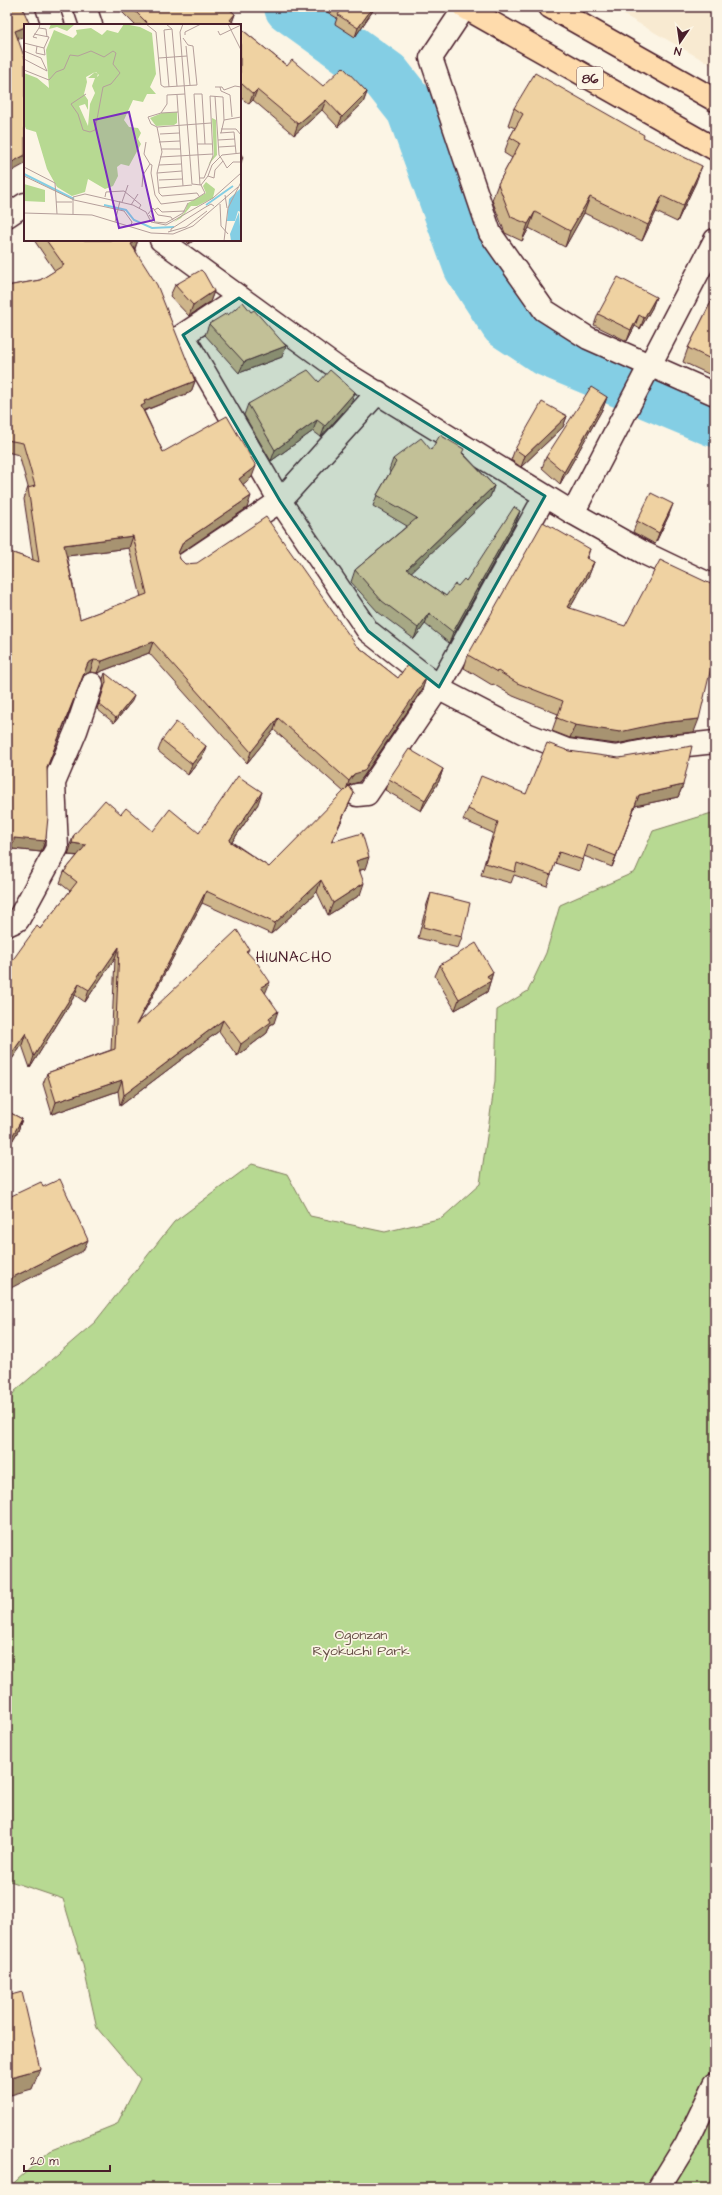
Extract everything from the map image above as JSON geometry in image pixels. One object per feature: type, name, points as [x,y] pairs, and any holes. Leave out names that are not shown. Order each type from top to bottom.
[{"type":"main road","name":"86","points":[[465,7],[715,149]]},
{"type":"main road","points":[[550,7],[715,100]]},
{"type":"street","points":[[47,7],[53,24]]},
{"type":"street","points":[[85,7],[91,24]]},
{"type":"street","points":[[465,7],[431,58],[490,233],[544,310],[646,372],[715,394]]},
{"type":"street","points":[[7,216],[24,205]]},
{"type":"street","points":[[573,513],[715,240]]},
{"type":"street","points":[[162,241],[340,370],[573,513],[646,554],[715,587]]},
{"type":"street","points":[[239,298],[183,335],[280,501],[368,631],[447,693],[524,733],[567,750],[616,757],[659,748],[715,742]]},
{"type":"street","points":[[186,564],[280,501],[378,392]]},
{"type":"street","points":[[357,795],[367,794],[439,687],[545,496]]},
{"type":"street","points":[[7,925],[18,920],[57,848],[54,783],[76,731],[92,684]]},
{"type":"street","points":[[659,2188],[686,2144],[715,2084]]},
{"type":"highlighted area","points":[[239,298],[340,370],[545,496],[439,687],[368,631],[280,501],[183,335]]},
{"type":"shaded area","points":[[610,7],[715,7],[715,67]]},
{"type":"green space","name":"Ogonzan Ryokuchi Park","points":[[715,812],[715,2188],[8,2188],[50,2151],[117,2124],[140,2079],[97,2028],[83,1965],[63,1899],[7,1880],[7,1404],[15,1391],[95,1322],[174,1222],[252,1164],[287,1174],[310,1216],[385,1232],[442,1218],[480,1184],[495,1081],[497,1010],[528,991],[546,953],[560,905],[635,872],[653,831]]},
{"type":"building","points":[[7,7],[22,7],[30,24],[24,24],[24,27],[15,31],[24,56],[24,156],[7,165]]},
{"type":"building","points":[[131,7],[227,7],[235,14],[230,20],[235,24],[148,24]]},
{"type":"building","points":[[337,7],[373,7],[358,28],[338,15],[341,10]]},
{"type":"building","points":[[241,29],[287,66],[292,60],[323,86],[343,67],[367,92],[342,117],[326,100],[298,124],[257,90],[253,94],[242,84],[241,85]]},
{"type":"building","points":[[535,73],[644,135],[643,137],[702,166],[683,206],[662,196],[648,225],[590,197],[570,231],[535,212],[528,224],[511,217],[498,184],[520,143],[510,137],[523,114],[514,108]]},
{"type":"building","points":[[47,241],[136,241],[131,244],[157,285],[195,381],[144,401],[145,404],[141,406],[163,452],[227,416],[256,466],[239,479],[251,496],[183,542],[178,553],[180,559],[185,564],[197,563],[266,517],[356,645],[398,678],[407,665],[426,678],[364,771],[354,774],[349,781],[278,718],[251,752],[153,642],[102,661],[94,660],[88,663],[47,767],[48,817],[45,841],[14,838],[14,843],[9,843],[7,896],[7,551],[39,562],[28,488],[35,486],[23,443],[7,440],[7,286],[40,280],[64,265]],"holes":[[[133,536],[147,594],[80,619],[64,545]]]},
{"type":"building","points":[[201,270],[214,291],[193,305],[175,285]]},
{"type":"building","points":[[618,277],[656,297],[644,318],[639,315],[631,330],[598,314]]},
{"type":"building","points":[[715,294],[715,361],[688,348]]},
{"type":"building","points":[[243,302],[251,312],[254,310],[286,346],[244,362],[209,324],[227,313],[228,315]]},
{"type":"building","points":[[308,370],[319,382],[330,370],[355,392],[325,426],[317,420],[275,450],[248,404]]},
{"type":"building","points":[[591,387],[607,397],[564,472],[546,457]]},
{"type":"building","points":[[542,402],[567,416],[525,456],[515,449]]},
{"type":"building","points":[[440,435],[464,449],[462,453],[494,486],[407,569],[446,596],[455,584],[458,586],[464,579],[466,581],[514,507],[520,511],[453,632],[429,613],[418,628],[382,601],[355,570],[417,518],[377,495],[396,462],[393,459],[421,438],[431,450]]},
{"type":"building","points":[[651,493],[673,504],[659,533],[637,521]]},
{"type":"building","points":[[543,522],[590,549],[586,558],[594,562],[567,607],[625,626],[660,560],[715,586],[715,651],[699,719],[661,723],[620,732],[575,725],[557,718],[563,701],[517,683],[468,655]]},
{"type":"building","points":[[105,673],[134,696],[116,718],[99,704],[106,682]]},
{"type":"building","points":[[176,722],[206,746],[192,764],[162,740]]},
{"type":"building","points":[[547,743],[569,751],[619,758],[692,746],[683,785],[639,795],[616,856],[588,845],[583,860],[559,852],[551,875],[517,863],[515,872],[485,863],[498,822],[468,809],[481,776],[526,794]]},
{"type":"building","points":[[409,749],[443,769],[425,800],[389,779]]},
{"type":"building","points":[[238,776],[262,792],[229,841],[269,867],[349,786],[354,793],[331,842],[362,833],[369,857],[356,861],[364,883],[333,903],[321,880],[275,923],[206,891],[136,1025],[237,930],[249,949],[246,951],[258,964],[270,982],[261,987],[278,1011],[269,1018],[271,1022],[241,1044],[223,1020],[124,1095],[122,1080],[56,1102],[47,1073],[115,1049],[119,947],[89,990],[79,984],[34,1056],[26,1033],[7,1060],[7,968],[37,926],[40,929],[77,882],[64,872],[86,845],[72,843],[74,835],[105,800],[121,814],[126,808],[153,831],[170,809],[199,833]]},
{"type":"building","points":[[431,893],[470,903],[462,937],[423,927]]},
{"type":"building","points":[[476,943],[493,972],[487,976],[491,981],[459,999],[440,965]]},
{"type":"building","points":[[7,1111],[22,1119],[10,1140],[7,1138]]},
{"type":"building","points":[[60,1179],[88,1240],[7,1280],[7,1198],[41,1182],[43,1187]]},
{"type":"building","points":[[7,1315],[10,1324],[7,1325]]},
{"type":"building","points":[[22,1992],[40,2069],[7,2078],[7,1996]]},
{"type":"waterway","points":[[290,7],[386,76],[412,109],[469,266],[506,323],[548,351],[715,421]]},
{"type":"district","name":"HIUNACHO","points":[[294,957]]}]
